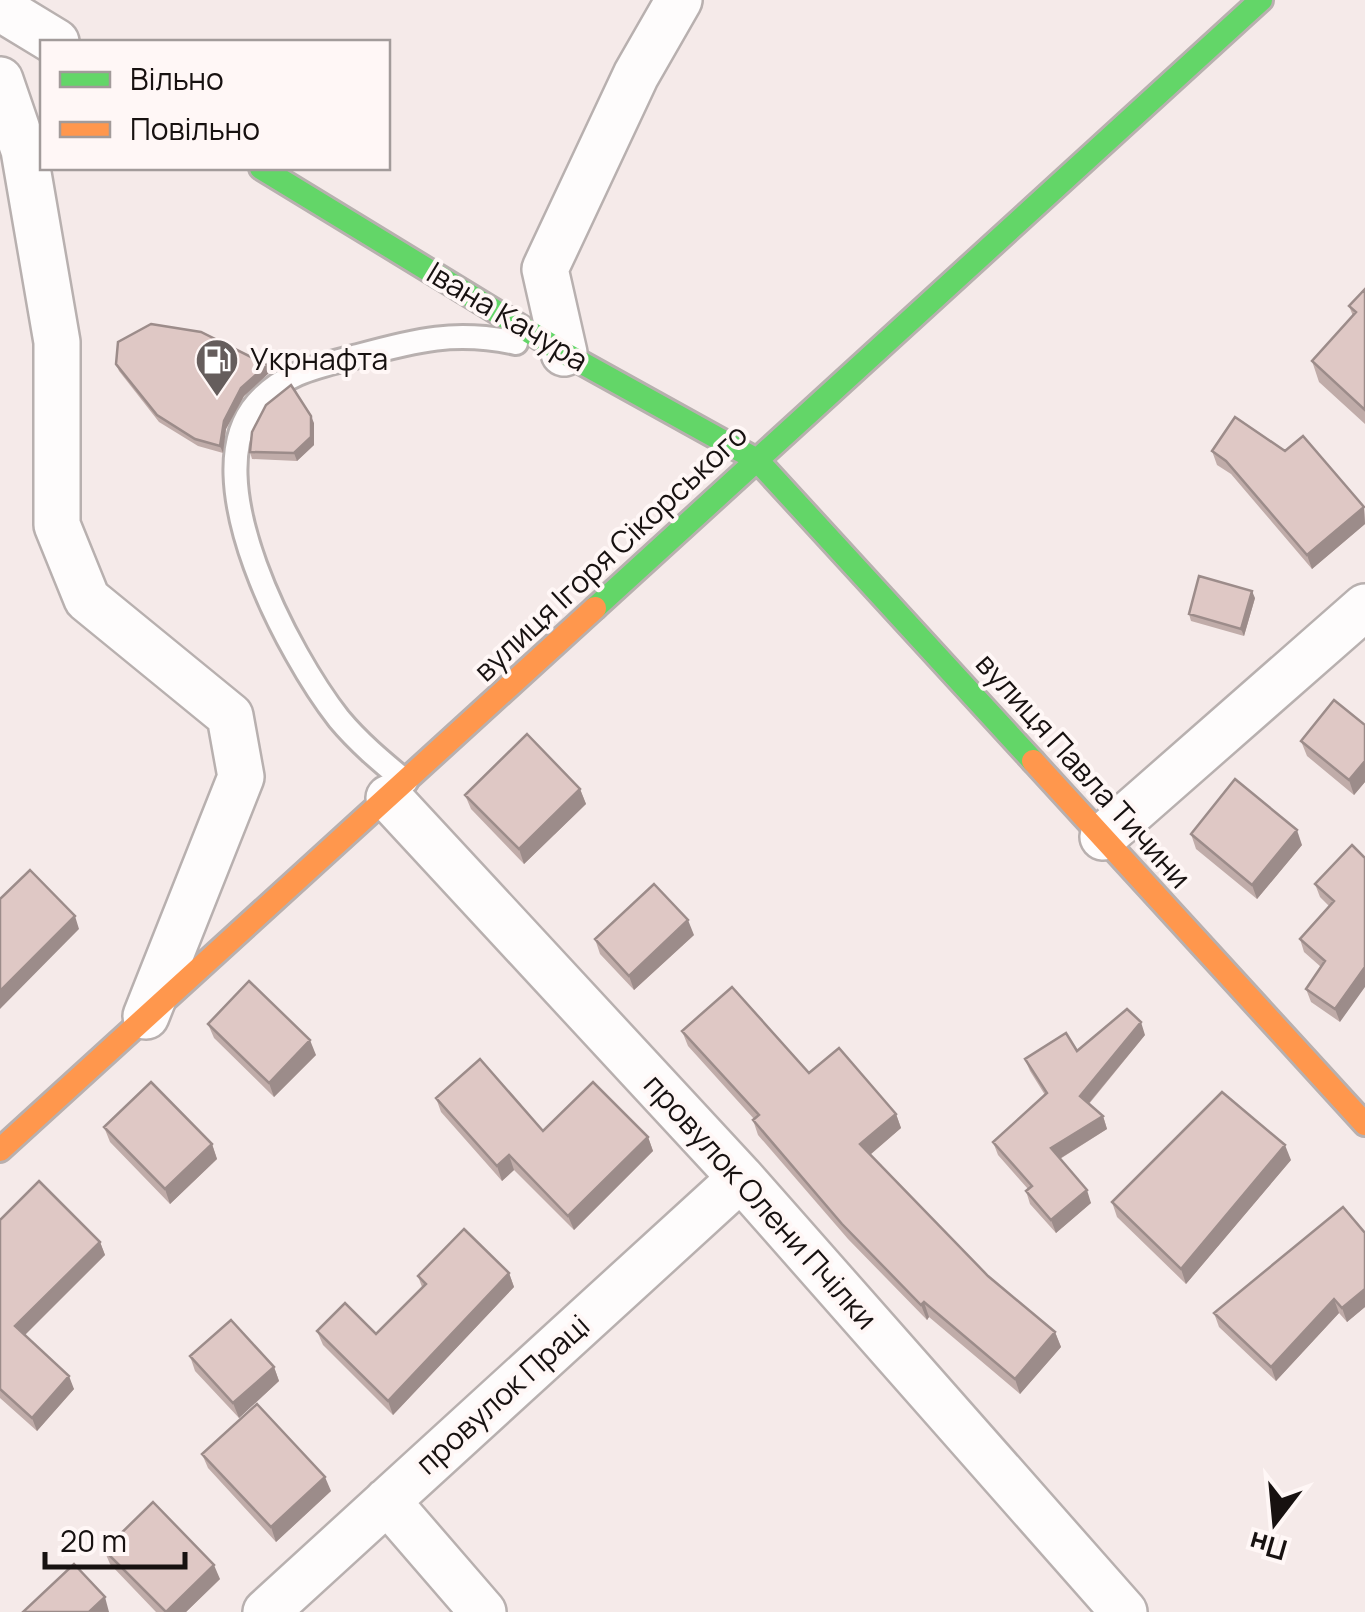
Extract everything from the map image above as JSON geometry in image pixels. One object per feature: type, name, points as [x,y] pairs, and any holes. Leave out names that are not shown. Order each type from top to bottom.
[{"type":"main road","name":"вулиця Ігоря Сікорського","points":[[0,1150],[1261,0]]},
{"type":"main road","name":"Івана Качура","points":[[264,170],[564,353],[757,460]]},
{"type":"main road","name":"вулиця Павла Тичини","points":[[757,460],[1365,1124]]},
{"type":"street","points":[[564,353],[544,270],[636,75],[679,0]]},
{"type":"street","points":[[0,8],[53,40]]},
{"type":"street","points":[[0,80],[24,150],[57,342],[57,525],[86,599],[230,716],[241,777],[145,1018]]},
{"type":"street","points":[[1103,837],[1365,606]]},
{"type":"street","name":"провулок Олени Пчілки","points":[[398,790],[1124,1612]]},
{"type":"street","name":"провулок Праці","points":[[266,1612],[741,1178]]},
{"type":"street","points":[[387,1501],[482,1612]]},
{"type":"lane","points":[[398,790],[338,717],[254,572],[241,525],[236,476],[241,441],[254,405],[293,373],[432,336],[502,340],[564,353]]},
{"type":"building","points":[[1365,289],[1365,410],[1312,361],[1356,312],[1349,306]]},
{"type":"building","points":[[151,324],[201,332],[267,365],[241,388],[224,421],[220,446],[195,439],[157,415],[116,364],[118,342]]},
{"type":"building","points":[[291,385],[311,416],[311,437],[294,453],[250,452],[252,432],[266,405]]},
{"type":"building","points":[[1235,417],[1285,451],[1303,436],[1364,507],[1307,555],[1226,461],[1212,451]]},
{"type":"building","points":[[1199,576],[1252,591],[1241,629],[1189,614]]},
{"type":"building","points":[[1334,700],[1365,725],[1365,761],[1349,780],[1301,741]]},
{"type":"building","points":[[527,734],[580,789],[519,849],[465,795]]},
{"type":"building","points":[[1235,779],[1297,830],[1252,885],[1191,834]]},
{"type":"building","points":[[1352,845],[1365,858],[1365,967],[1335,1009],[1306,989],[1325,961],[1300,939],[1334,901],[1315,884]]},
{"type":"building","points":[[30,870],[75,916],[0,991],[0,899]]},
{"type":"building","points":[[654,884],[688,920],[629,976],[595,939]]},
{"type":"building","points":[[249,981],[310,1040],[269,1083],[208,1024]]},
{"type":"building","points":[[732,987],[809,1073],[839,1048],[896,1114],[860,1144],[988,1276],[1055,1332],[1015,1379],[924,1302],[921,1305],[842,1224],[753,1120],[759,1115],[682,1031]]},
{"type":"building","points":[[1127,1009],[1141,1022],[1080,1096],[1103,1116],[1051,1148],[1087,1190],[1051,1220],[1026,1191],[1032,1186],[993,1142],[1047,1093],[1025,1059],[1066,1033],[1077,1051]]},
{"type":"building","points":[[480,1059],[543,1131],[593,1082],[648,1137],[568,1216],[509,1155],[497,1166],[436,1098]]},
{"type":"building","points":[[151,1082],[212,1144],[165,1189],[104,1127]]},
{"type":"building","points":[[1222,1092],[1285,1145],[1181,1269],[1112,1202]]},
{"type":"building","points":[[39,1181],[100,1242],[15,1326],[69,1376],[32,1418],[0,1389],[0,1220]]},
{"type":"building","points":[[1343,1207],[1365,1233],[1365,1289],[1342,1308],[1334,1299],[1271,1367],[1214,1313]]},
{"type":"building","points":[[464,1229],[509,1273],[388,1401],[317,1331],[345,1303],[376,1334],[426,1284],[418,1276]]},
{"type":"building","points":[[231,1320],[274,1367],[233,1403],[190,1356]]},
{"type":"building","points":[[257,1404],[325,1477],[271,1527],[202,1454]]},
{"type":"building","points":[[153,1502],[214,1565],[166,1612],[104,1550]]},
{"type":"building","points":[[74,1564],[105,1597],[89,1612],[23,1612]]},
{"type":"traffic: fast","points":[[595,608],[1261,0]]},
{"type":"traffic: fast","points":[[264,170],[564,353],[757,460],[1033,761]]},
{"type":"traffic: slow","points":[[0,1150],[595,608]]},
{"type":"traffic: slow","points":[[1033,761],[1365,1124]]},
{"type":"place","name":"Укрнафта","points":[[217,398]]}]
